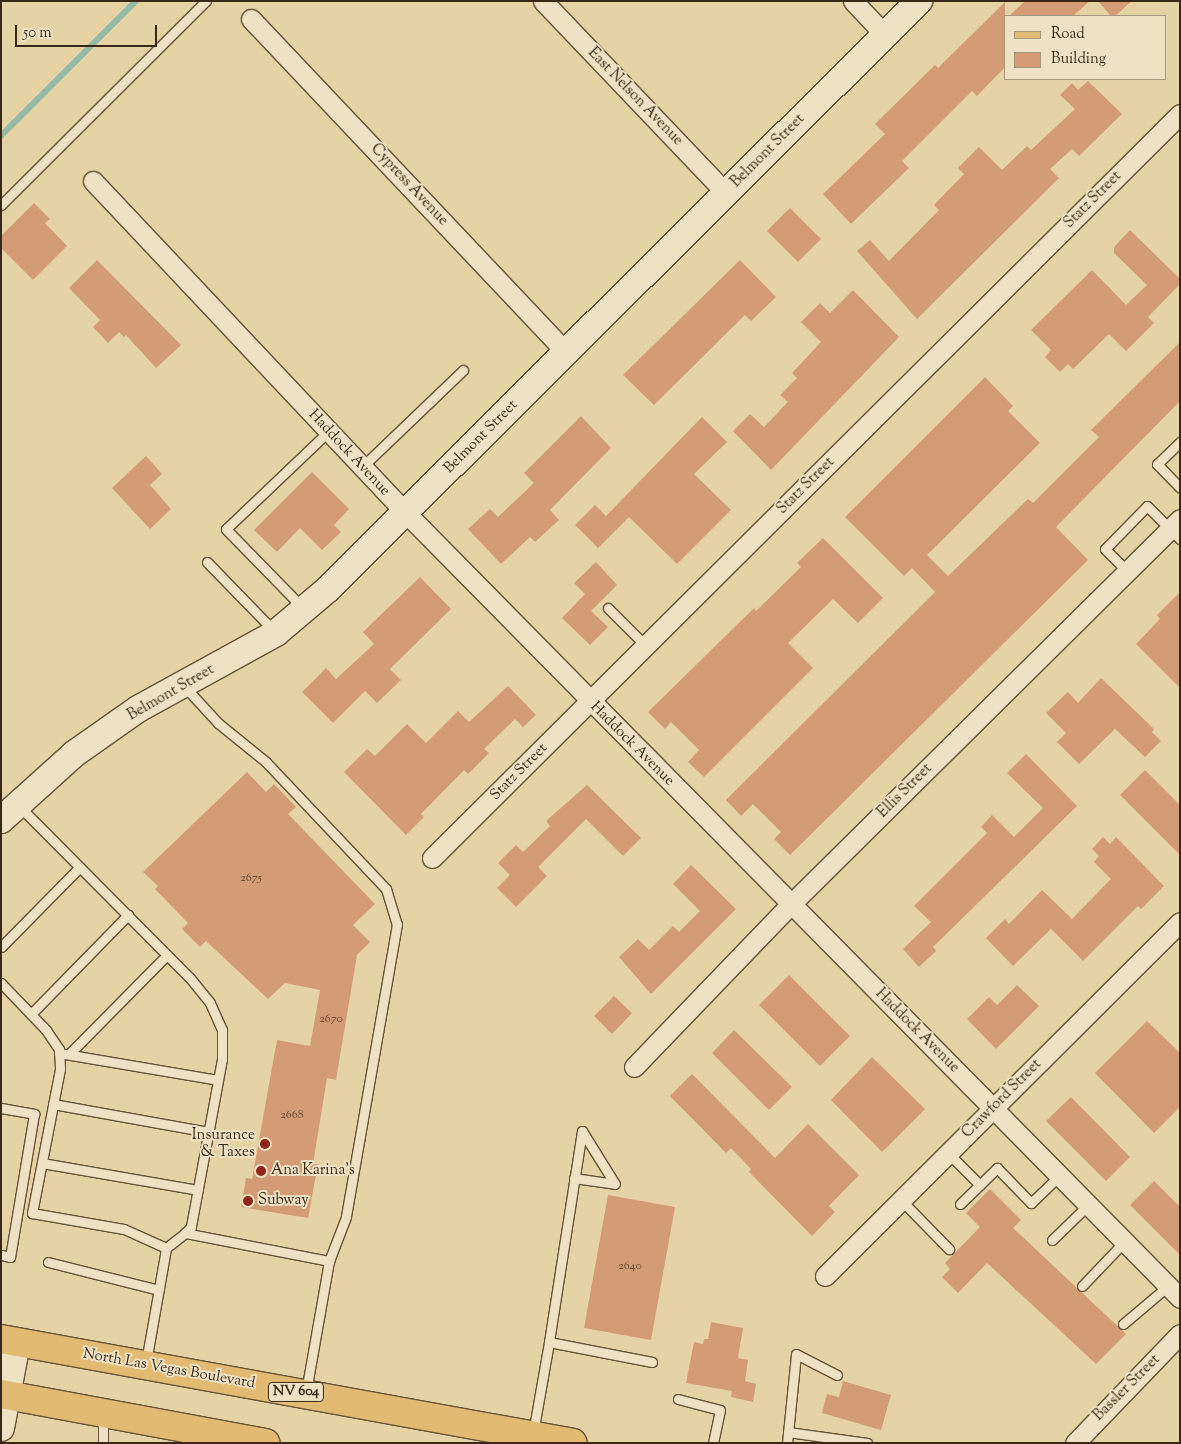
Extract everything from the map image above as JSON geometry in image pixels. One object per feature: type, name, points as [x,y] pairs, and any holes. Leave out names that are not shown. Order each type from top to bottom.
[{"type":"main road","name":"North Las Vegas Boulevard","points":[[9,1341],[306,1394],[531,1439],[573,1443]]},
{"type":"main road","points":[[4,1395],[103,1413],[190,1436],[266,1443]]},
{"type":"street","name":"East Nelson Avenue","points":[[543,1],[726,193]]},
{"type":"street","points":[[853,1],[885,35]]},
{"type":"street","name":"Belmont Street","points":[[9,812],[74,754],[138,710],[276,633],[304,609],[405,512],[919,1]]},
{"type":"street","name":"Cypress Avenue","points":[[251,19],[566,352]]},
{"type":"street","name":"Statz Street","points":[[432,858],[1180,114]]},
{"type":"street","name":"Haddock Avenue","points":[[93,181],[405,512],[590,702],[1126,1240],[1174,1292]]},
{"type":"street","name":"Ellis Street","points":[[634,1068],[791,904],[1127,571],[1176,529]]},
{"type":"street","name":"Crawford Street","points":[[825,1276],[1180,922]]},
{"type":"street","name":"Bassler Street","points":[[1075,1443],[1180,1334]]},
{"type":"street","points":[[1,1428],[9,1341]]},
{"type":"lane","points":[[1,205],[206,1]]},
{"type":"lane","points":[[362,467],[463,370]]},
{"type":"lane","points":[[304,609],[226,529],[329,432]]},
{"type":"lane","points":[[1180,442],[1157,464],[1180,488]]},
{"type":"lane","points":[[1127,571],[1105,549],[1147,506],[1176,529]]},
{"type":"lane","points":[[207,562],[276,633]]},
{"type":"lane","points":[[608,608],[646,646]]},
{"type":"lane","points":[[183,685],[218,724],[266,762],[386,889],[397,924],[346,1217],[330,1261],[306,1394]]},
{"type":"lane","points":[[9,812],[80,867],[167,955],[210,1003],[222,1030],[222,1059],[191,1226],[166,1248],[146,1365]]},
{"type":"lane","points":[[1,947],[80,867]]},
{"type":"lane","points":[[31,1014],[128,916]]},
{"type":"lane","points":[[69,1054],[167,955]]},
{"type":"lane","points":[[1,983],[46,1030],[59,1052],[60,1069],[32,1213],[124,1229],[166,1248]]},
{"type":"lane","points":[[59,1052],[218,1080]]},
{"type":"lane","points":[[53,1104],[208,1132]]},
{"type":"lane","points":[[1,1108],[34,1114],[10,1257],[1,1255]]},
{"type":"lane","points":[[531,1439],[549,1342],[574,1178],[582,1131],[615,1184],[574,1178]]},
{"type":"lane","points":[[948,1153],[980,1185]]},
{"type":"lane","points":[[42,1163],[198,1190]]},
{"type":"lane","points":[[960,1204],[997,1168],[1030,1203],[1061,1175]]},
{"type":"lane","points":[[901,1200],[949,1249]]},
{"type":"lane","points":[[1052,1240],[1089,1203]]},
{"type":"lane","points":[[184,1233],[330,1261]]},
{"type":"lane","points":[[1082,1286],[1126,1240]]},
{"type":"lane","points":[[48,1262],[159,1290]]},
{"type":"lane","points":[[1123,1324],[1174,1292]]},
{"type":"lane","points":[[549,1342],[652,1362]]},
{"type":"lane","points":[[787,1443],[796,1354],[837,1375]]},
{"type":"lane","points":[[678,1399],[720,1410],[714,1443]]},
{"type":"lane","points":[[103,1413],[103,1443]]},
{"type":"lane","points":[[788,1432],[867,1443]]},
{"type":"building","points":[[1025,1],[1090,1],[1074,15],[1010,15]]},
{"type":"building","points":[[1098,1],[1132,1],[1116,15],[1110,15]]},
{"type":"building","points":[[1005,2],[1004,68],[977,96],[972,91],[902,161],[909,168],[851,224],[823,194],[885,134],[875,124],[935,65],[938,68]]},
{"type":"building","points":[[1088,81],[1122,114],[1079,156],[1072,149],[1050,169],[1059,178],[917,319],[857,251],[870,240],[889,261],[939,210],[934,205],[964,174],[958,168],[979,147],[1002,170],[1027,146],[1031,150],[1075,109],[1060,95],[1072,83],[1078,90]]},
{"type":"building","points":[[34,203],[50,219],[45,223],[67,246],[33,280],[1,248],[1,236]]},
{"type":"building","points":[[790,208],[821,239],[798,262],[767,231]]},
{"type":"building","points":[[1130,230],[1180,279],[1180,284],[1148,317],[1154,323],[1126,351],[1109,334],[1073,369],[1068,364],[1060,372],[1045,357],[1051,350],[1031,330],[1092,270],[1126,305],[1147,285],[1114,253],[1114,247]]},
{"type":"building","points":[[97,260],[181,345],[156,368],[126,335],[124,337],[119,332],[108,343],[93,327],[100,320],[69,288]]},
{"type":"building","points":[[740,260],[776,297],[751,321],[745,315],[654,405],[623,375]]},
{"type":"building","points":[[853,290],[899,337],[771,470],[733,431],[750,414],[764,427],[788,402],[780,395],[797,378],[792,373],[821,342],[801,322],[820,303],[830,313]]},
{"type":"building","points":[[1180,342],[1180,401],[1056,527],[1088,560],[790,855],[774,839],[781,832],[753,804],[741,816],[726,800],[935,592],[912,568],[904,576],[845,517],[985,377],[1013,406],[1008,411],[1040,443],[927,555],[948,576],[1028,499],[1033,503],[1099,437],[1091,430]]},
{"type":"building","points":[[581,416],[611,448],[550,510],[559,520],[535,542],[530,537],[501,564],[468,529],[490,509],[498,517],[534,483],[524,473]]},
{"type":"building","points":[[702,417],[727,442],[694,474],[731,510],[677,564],[629,517],[598,548],[575,525],[595,505],[606,516]]},
{"type":"building","points":[[146,456],[162,474],[150,485],[171,509],[150,529],[112,488]]},
{"type":"building","points":[[312,472],[349,509],[334,525],[341,532],[322,550],[300,528],[277,552],[254,530]]},
{"type":"building","points":[[823,538],[883,598],[858,623],[833,599],[788,643],[813,668],[704,777],[688,762],[699,750],[671,722],[665,729],[648,712],[754,608],[756,611],[801,567],[797,563]]},
{"type":"building","points":[[596,562],[617,585],[591,611],[608,627],[590,645],[562,618],[585,594],[574,583]]},
{"type":"building","points":[[420,577],[451,609],[390,669],[401,680],[377,703],[365,691],[333,723],[302,692],[326,668],[336,679],[374,644],[363,632]]},
{"type":"building","points":[[1180,592],[1180,688],[1136,644],[1160,619],[1157,615]]},
{"type":"building","points":[[1101,678],[1154,729],[1152,732],[1161,741],[1145,757],[1115,729],[1079,764],[1057,742],[1066,733],[1046,713],[1068,692],[1078,703]]},
{"type":"building","points":[[508,686],[536,715],[523,727],[515,719],[484,749],[489,753],[468,774],[464,770],[421,814],[424,817],[406,835],[344,772],[367,749],[375,756],[407,724],[426,743],[458,711],[469,722]]},
{"type":"building","points":[[1026,754],[1077,806],[933,947],[936,951],[919,967],[903,949],[931,922],[914,906],[987,833],[981,827],[992,815],[1014,837],[1043,808],[1007,773]]},
{"type":"building","points":[[1145,770],[1180,805],[1180,855],[1120,795]]},
{"type":"building","points":[[247,772],[266,792],[274,784],[296,807],[288,814],[375,904],[353,925],[370,942],[357,955],[336,1080],[327,1078],[313,1164],[318,1164],[308,1218],[241,1207],[246,1178],[252,1179],[277,1040],[310,1046],[320,990],[285,983],[268,999],[206,941],[200,947],[182,929],[188,923],[155,889],[158,886],[143,872]]},
{"type":"building","points":[[587,785],[641,838],[623,856],[586,819],[538,867],[547,876],[516,907],[497,888],[510,875],[498,863],[516,845],[523,852],[550,826],[546,821]]},
{"type":"building","points":[[1103,837],[1110,844],[1116,837],[1164,886],[1141,909],[1138,906],[1083,961],[1051,929],[1013,966],[986,938],[1005,919],[1009,924],[1042,890],[1072,919],[1111,879],[1094,862],[1099,856],[1092,849]]},
{"type":"building","points":[[691,865],[736,909],[651,994],[619,957],[638,939],[649,950],[673,926],[679,932],[700,911],[673,884]]},
{"type":"building","points":[[789,975],[850,1036],[820,1066],[759,1005]]},
{"type":"building","points":[[1017,985],[1039,1006],[996,1049],[967,1019],[989,997],[997,1005]]},
{"type":"building","points":[[614,996],[632,1013],[612,1034],[594,1016]]},
{"type":"building","points":[[1147,1021],[1180,1053],[1180,1107],[1154,1133],[1095,1073]]},
{"type":"building","points":[[734,1030],[792,1087],[769,1110],[712,1053]]},
{"type":"building","points":[[872,1057],[925,1109],[882,1152],[831,1100]]},
{"type":"building","points":[[692,1074],[775,1158],[808,1124],[859,1175],[829,1206],[835,1212],[812,1236],[749,1172],[751,1169],[731,1148],[726,1153],[670,1096]]},
{"type":"building","points":[[1071,1097],[1130,1157],[1106,1181],[1046,1121]]},
{"type":"building","points":[[1154,1181],[1180,1207],[1180,1255],[1130,1205]]},
{"type":"building","points":[[990,1189],[1021,1220],[1013,1228],[1126,1334],[1096,1364],[987,1263],[958,1293],[942,1277],[950,1269],[945,1263],[980,1227],[966,1213]]},
{"type":"building","points":[[608,1195],[675,1207],[651,1340],[584,1328]]},
{"type":"building","points":[[711,1322],[743,1328],[738,1358],[748,1360],[745,1381],[756,1384],[753,1402],[731,1397],[732,1391],[686,1383],[694,1342],[703,1344],[704,1339],[708,1339]]},
{"type":"building","points":[[843,1381],[891,1395],[881,1430],[822,1413],[827,1394],[839,1397]]},
{"type":"waterway","points":[[1,136],[136,1]]},
{"type":"place","name":"Insurance & Taxes","points":[[265,1144]]},
{"type":"place","name":"Ana Karina's","points":[[261,1171]]},
{"type":"place","name":"Subway","points":[[248,1201]]}]
